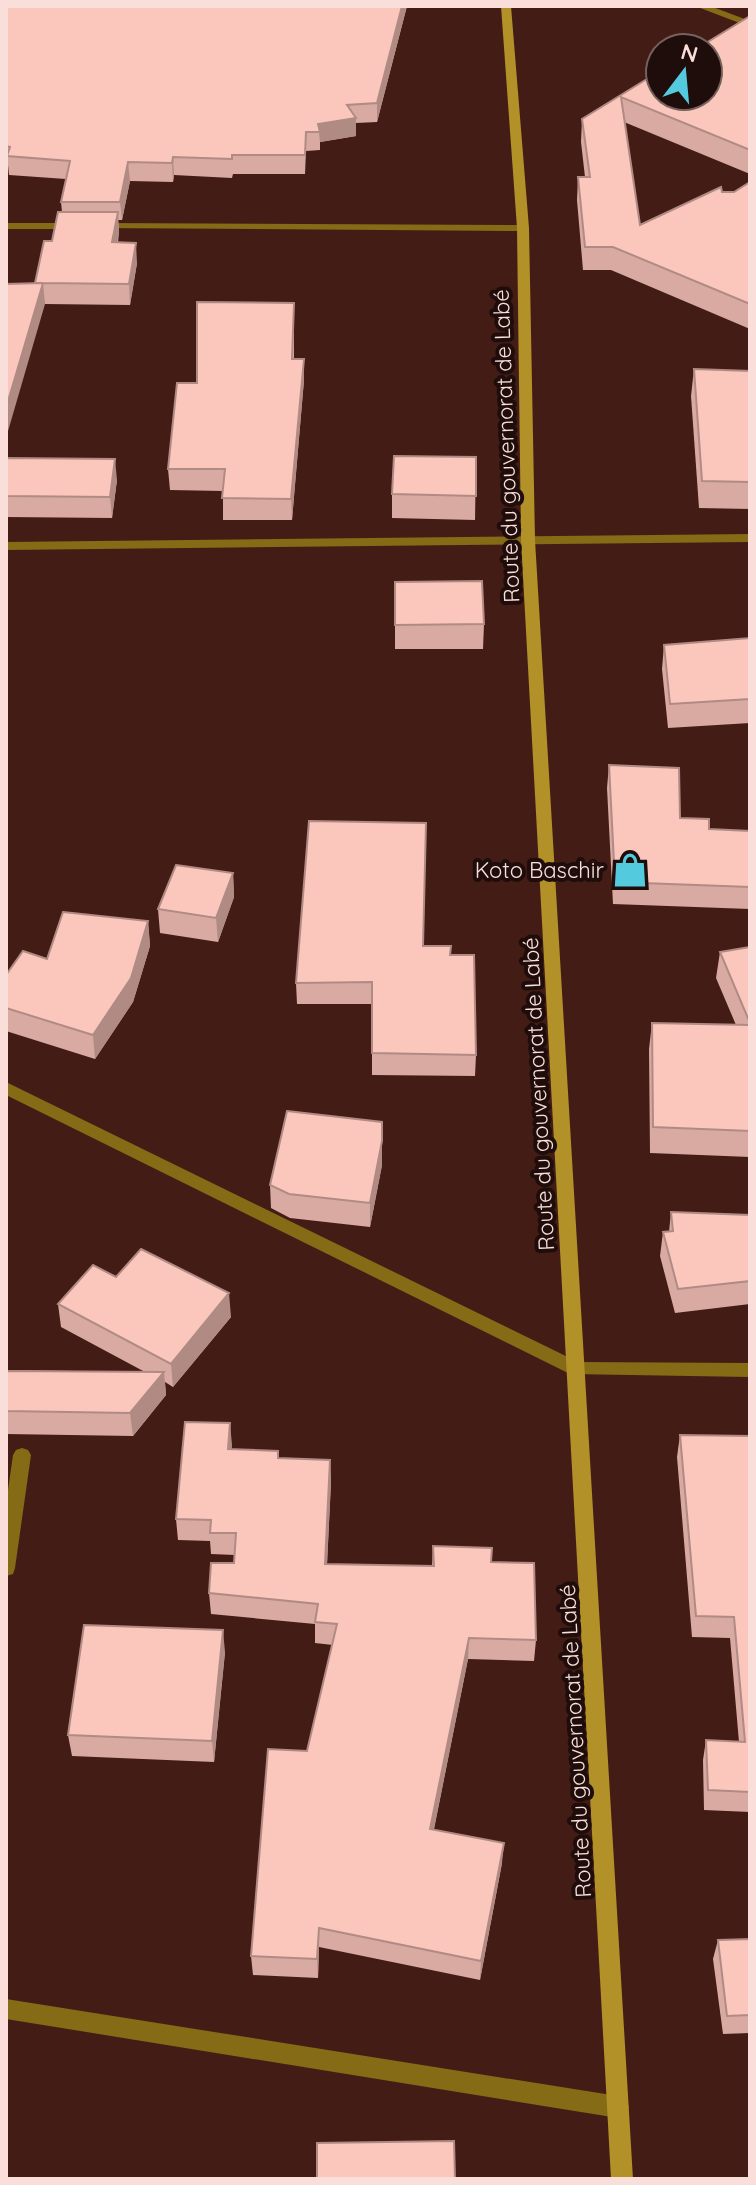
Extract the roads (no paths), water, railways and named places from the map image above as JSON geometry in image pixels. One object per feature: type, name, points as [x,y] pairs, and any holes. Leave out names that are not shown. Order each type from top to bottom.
[{"type":"street","name":"Route du gouvernorat de Labé","points":[[506,6],[523,228],[528,540],[622,2179]]},
{"type":"street","points":[[700,6],[750,24]]},
{"type":"street","points":[[6,226],[523,228]]},
{"type":"street","points":[[6,546],[750,538]]},
{"type":"street","points":[[6,1088],[576,1369],[750,1370]]},
{"type":"street","points":[[6,1568],[22,1455]]},
{"type":"street","points":[[6,2009],[618,2107]]},
{"type":"place","name":"Koto Baschir","points":[[630,870]]}]
